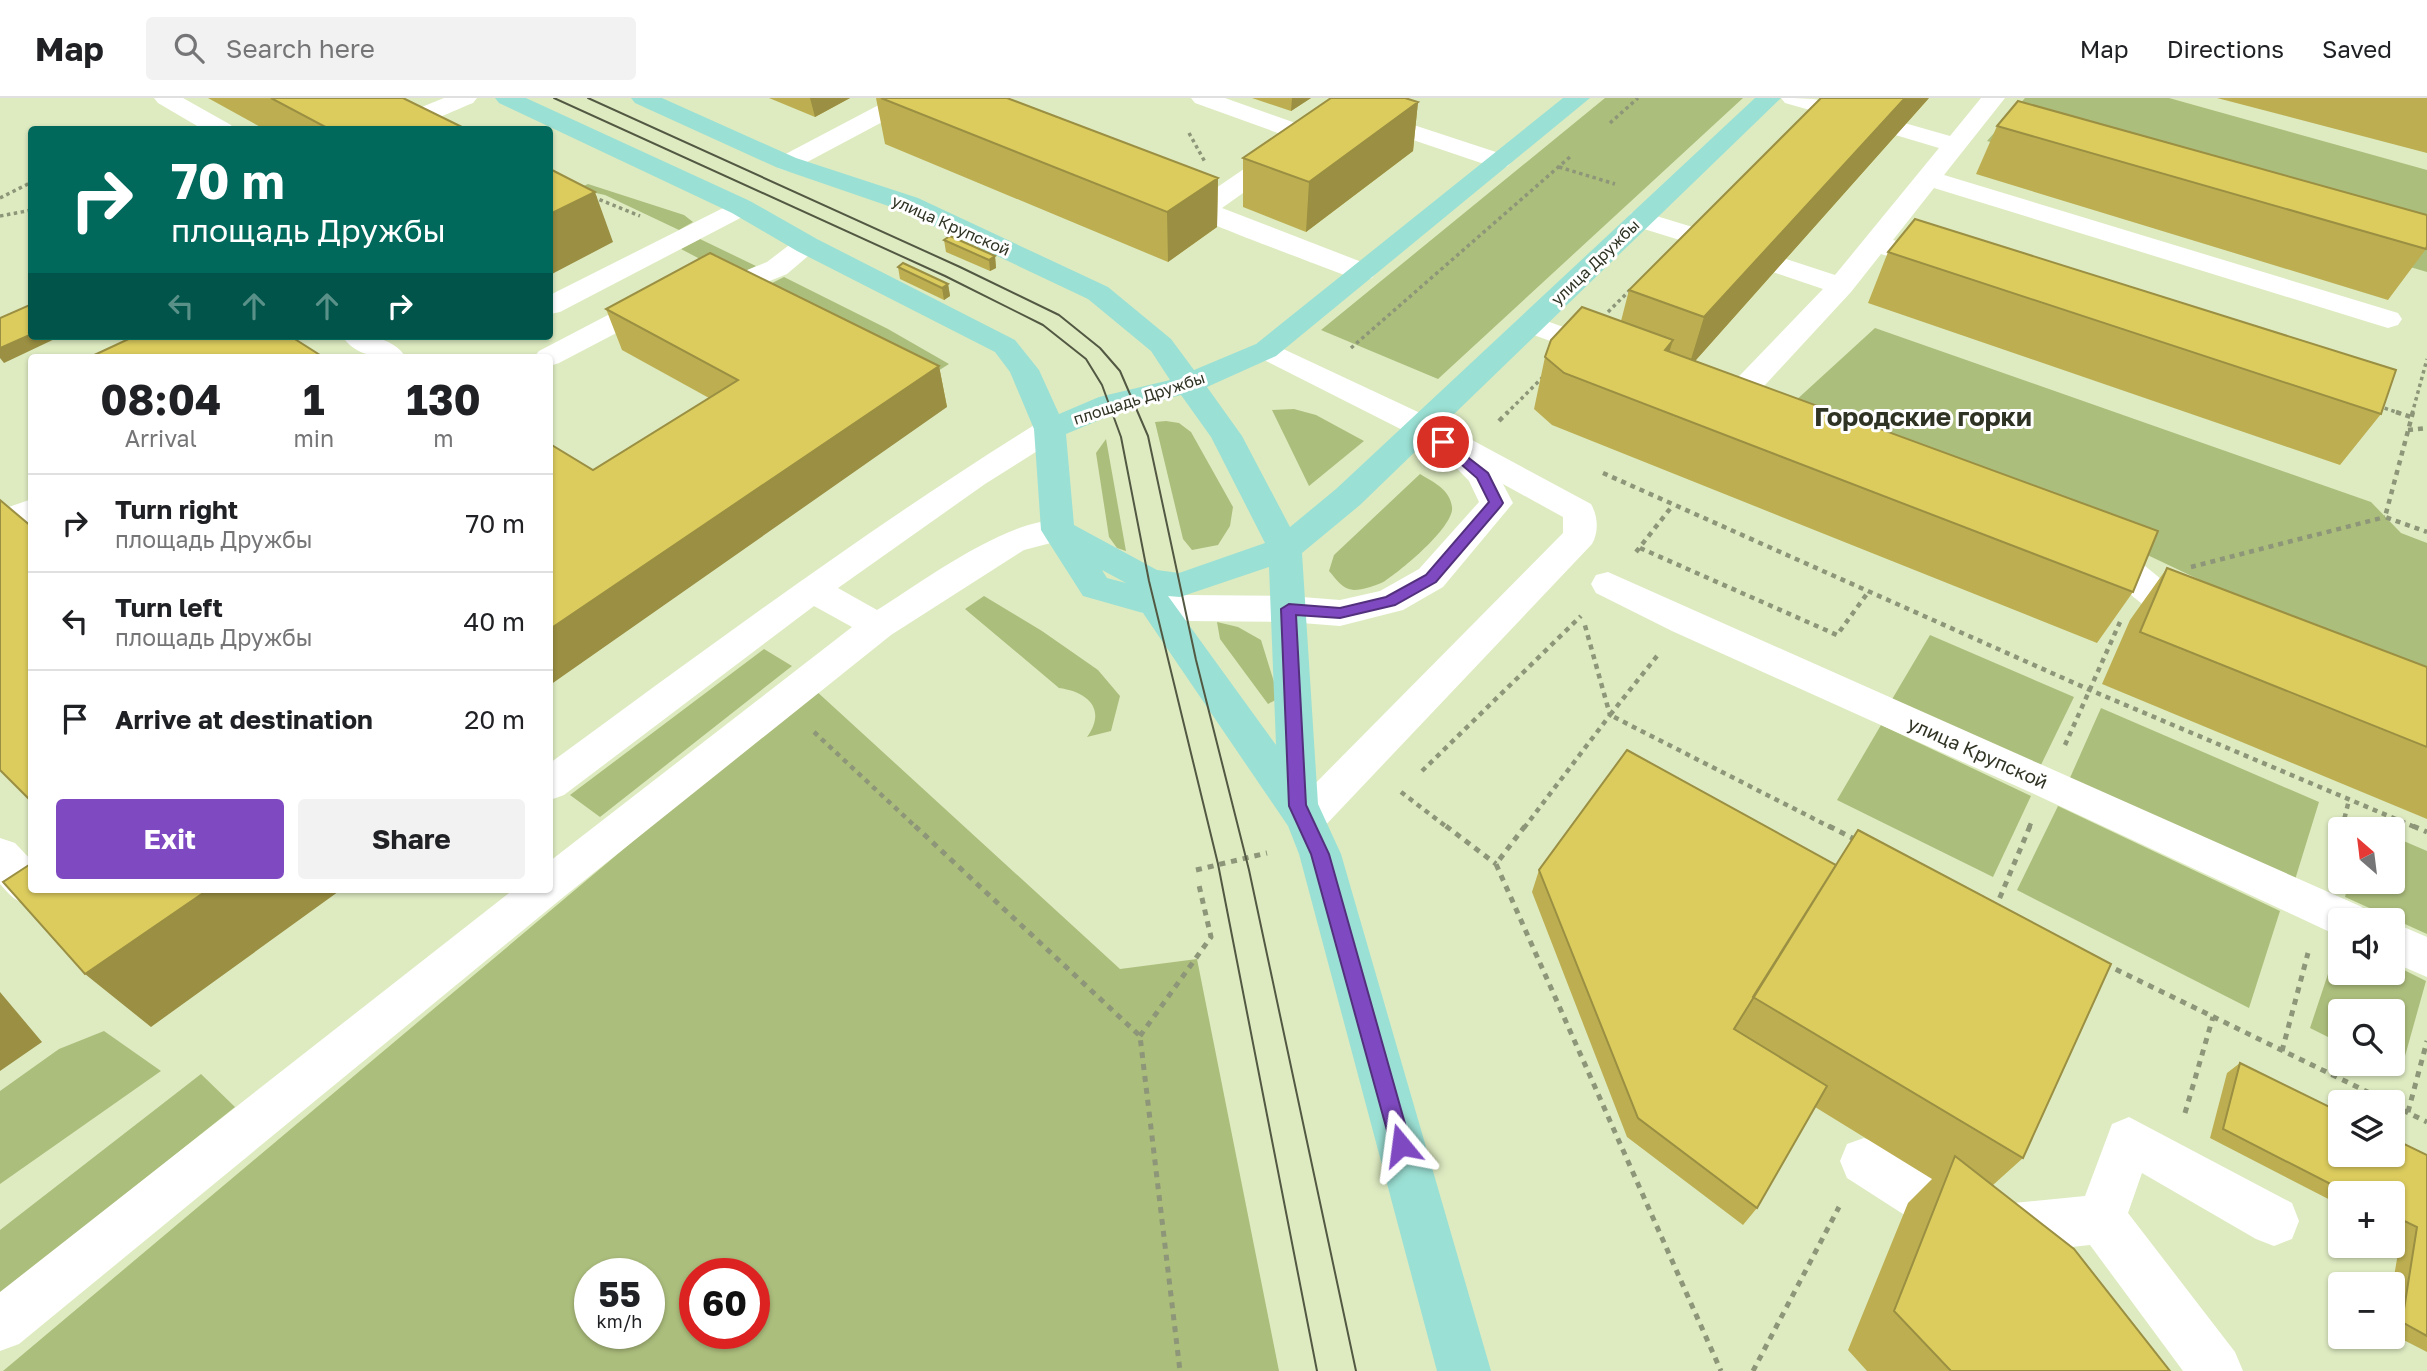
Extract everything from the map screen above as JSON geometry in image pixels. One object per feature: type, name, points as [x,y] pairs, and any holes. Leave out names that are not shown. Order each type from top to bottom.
[{"type":"main road","points":[[507,98],[741,207],[807,245],[1005,346],[1024,370],[1050,429],[1058,530],[1095,587],[1155,604],[1302,812],[1320,854],[1464,1371]]},
{"type":"main road","name":"улица Крупской","points":[[643,98],[787,163],[909,204],[1098,293],[1161,345],[1226,436],[1285,549]]},
{"type":"main road","points":[[1161,345],[1229,359],[1266,350],[1578,98]]},
{"type":"main road","name":"улица Дружбы","points":[[1422,426],[1769,98]]},
{"type":"main road","name":"площадь Дружбы","points":[[1050,429],[1110,404],[1189,384],[1266,350]]},
{"type":"main road","points":[[1058,530],[1149,581],[1180,585],[1285,549],[1348,497],[1422,426]]},
{"type":"main road","points":[[1285,549],[1302,812]]},
{"type":"street","points":[[166,98],[215,126]]},
{"type":"street","points":[[370,119],[405,122],[466,98]]},
{"type":"street","points":[[1203,98],[1325,125]]},
{"type":"street","points":[[1793,98],[1838,111]]},
{"type":"street","points":[[1731,403],[1841,286],[1993,98]]},
{"type":"street","points":[[787,163],[918,100]]},
{"type":"street","points":[[1202,210],[1347,109],[1499,161]]},
{"type":"street","points":[[1901,130],[1955,145]]},
{"type":"street","points":[[1928,178],[2388,319]]},
{"type":"street","points":[[1141,186],[1362,272]]},
{"type":"street","points":[[553,304],[741,207]]},
{"type":"street","points":[[1640,219],[1712,242]]},
{"type":"street","points":[[1876,243],[1969,273]]},
{"type":"street","points":[[553,355],[660,299],[732,286],[777,268],[807,245]]},
{"type":"street","points":[[1780,265],[1841,286]]},
{"type":"street","points":[[1530,324],[1630,362]]},
{"type":"street","points":[[363,340],[386,354]]},
{"type":"street","points":[[1266,350],[1422,426],[1579,512],[1580,537],[1302,812]]},
{"type":"street","points":[[1155,604],[1185,608],[1289,609],[1340,613],[1390,601],[1431,578],[1496,503],[1483,476],[1465,458],[1422,426]]},
{"type":"street","points":[[553,782],[813,589],[974,477],[1050,429]]},
{"type":"street","points":[[0,522],[28,512]]},
{"type":"street","points":[[553,883],[780,700],[878,626],[1012,542],[1058,530]]},
{"type":"street","points":[[2070,533],[2096,543],[2178,612],[2227,632]]},
{"type":"street","name":"улица Крупской","points":[[1608,584],[2328,911]]},
{"type":"street","points":[[813,589],[878,626]]},
{"type":"street","points":[[0,855],[28,886]]},
{"type":"street","points":[[0,1325],[540,893]]},
{"type":"street","points":[[2405,948],[2427,958]]},
{"type":"street","points":[[2101,1219],[2129,1140],[2274,1221]]},
{"type":"street","points":[[1864,1161],[1977,1232],[2101,1219]]},
{"type":"street","points":[[2101,1219],[2216,1371]]},
{"type":"path","points":[[1608,124],[1638,98]]},
{"type":"path","points":[[1187,130],[1210,172],[1231,190]]},
{"type":"path","points":[[1360,356],[1348,350],[1579,150]]},
{"type":"path","points":[[1559,167],[1615,184]]},
{"type":"path","points":[[1605,194],[1624,176]]},
{"type":"path","points":[[0,198],[28,184]]},
{"type":"path","points":[[0,216],[28,211]]},
{"type":"path","points":[[2385,517],[2427,359]]},
{"type":"path","points":[[2377,406],[2411,417]]},
{"type":"path","points":[[2407,430],[2427,428]]},
{"type":"path","points":[[1597,471],[2090,690],[2427,832]]},
{"type":"path","points":[[2090,690],[2138,580],[2385,517],[2427,532]]},
{"type":"path","points":[[1640,548],[1837,635],[1869,592]]},
{"type":"path","points":[[1496,864],[1610,715],[1717,582]]},
{"type":"path","points":[[1419,774],[1582,615]]},
{"type":"path","points":[[780,700],[1140,1036],[1180,1371]]},
{"type":"path","points":[[1610,715],[1858,841]]},
{"type":"path","points":[[1409,783],[1400,793],[1496,864],[1721,1371]]},
{"type":"path","points":[[2344,817],[2349,800]]},
{"type":"path","points":[[1196,870],[1257,855]]},
{"type":"path","points":[[1140,1036],[1211,937],[1198,881]]},
{"type":"path","points":[[1982,903],[2007,916]]},
{"type":"path","points":[[2104,963],[2362,1090]]},
{"type":"path","points":[[2170,1164],[2213,1017]]},
{"type":"path","points":[[2408,1112],[2427,1041]]},
{"type":"path","points":[[2405,1111],[2427,1122]]},
{"type":"path","points":[[1754,1371],[1864,1161]]},
{"type":"green space","points":[[1605,98],[1743,98],[1438,379],[1321,330]]},
{"type":"green space","points":[[2025,98],[2169,98],[2427,170],[2427,272],[1987,141]]},
{"type":"green space","points":[[588,184],[684,215],[693,222],[679,230],[605,195],[577,189]]},
{"type":"green space","points":[[700,239],[756,266],[734,277],[681,249]]},
{"type":"green space","points":[[784,277],[888,329],[949,364],[933,374],[764,287]]},
{"type":"green space","points":[[1875,328],[2371,502],[2401,533],[2427,543],[2427,701],[2217,588],[2101,533],[1782,413]]},
{"type":"green space","points":[[1294,409],[1316,415],[1364,441],[1309,486],[1272,410]]},
{"type":"green space","points":[[1155,422],[1179,423],[1191,432],[1233,507],[1230,526],[1218,545],[1192,550],[1183,539]]},
{"type":"green space","points":[[1106,439],[1126,551],[1117,548],[1109,537],[1096,453]]},
{"type":"green space","points":[[1420,474],[1440,487],[1451,501],[1451,515],[1445,525],[1414,558],[1385,581],[1357,590],[1343,586],[1329,571],[1334,555]]},
{"type":"green space","points":[[984,596],[1042,631],[1098,670],[1120,696],[1111,731],[1087,737],[1093,727],[1095,710],[1086,698],[1059,688],[965,609]]},
{"type":"green space","points":[[1217,622],[1238,627],[1261,640],[1279,698],[1268,704],[1220,639]]},
{"type":"green space","points":[[1930,635],[2074,697],[2039,769],[1891,701]]},
{"type":"green space","points":[[764,649],[792,666],[600,817],[570,795]]},
{"type":"green space","points":[[814,689],[1120,969],[1197,959],[1279,1371],[3,1371]]},
{"type":"green space","points":[[2101,708],[2319,802],[2294,883],[2069,780]]},
{"type":"green space","points":[[1881,725],[2031,796],[1993,877],[1837,800]]},
{"type":"green space","points":[[2058,806],[2280,911],[2249,1008],[2017,890]]},
{"type":"green space","points":[[2405,842],[2427,851],[2427,934],[2405,924],[2405,908],[2369,908],[2345,897],[2346,894],[2405,894]]},
{"type":"green space","points":[[2405,970],[2426,981],[2405,1056],[2405,999],[2328,999],[2328,1037],[2310,1028],[2328,974],[2328,985],[2405,985]]},
{"type":"green space","points":[[104,1031],[161,1071],[0,1184],[0,1091],[59,1049]]},
{"type":"green space","points":[[201,1074],[235,1107],[0,1294],[0,1230]]},
{"type":"building","points":[[271,98],[403,98],[460,126],[324,126]]},
{"type":"building","points":[[881,98],[1007,98],[1218,178],[1167,212]]},
{"type":"building","points":[[1331,98],[1405,98],[1418,102],[1309,182],[1243,158]]},
{"type":"building","points":[[1821,98],[1905,98],[1704,317],[1629,290]]},
{"type":"building","points":[[2018,101],[2427,215],[2426,249],[1997,126]]},
{"type":"building","points":[[553,171],[595,192],[553,213]]},
{"type":"building","points":[[1915,219],[2396,370],[2381,414],[1888,252]]},
{"type":"building","points":[[950,236],[995,256],[989,260],[944,240]]},
{"type":"building","points":[[710,253],[939,366],[553,627],[553,446],[593,470],[738,380],[606,309]]},
{"type":"building","points":[[903,263],[948,284],[942,288],[898,267]]},
{"type":"building","points":[[28,306],[28,336],[0,348],[0,318]]},
{"type":"building","points":[[1582,307],[1673,340],[1665,350],[2158,531],[2133,592],[1564,373],[1545,357],[1551,340]]},
{"type":"building","points":[[126,340],[296,340],[318,354],[96,354]]},
{"type":"building","points":[[0,500],[28,524],[28,798],[0,770]]},
{"type":"building","points":[[2167,568],[2427,667],[2427,747],[2140,632]]},
{"type":"building","points":[[1627,750],[1836,865],[1734,1029],[1827,1086],[1757,1208],[1638,1118],[1539,870]]},
{"type":"building","points":[[1858,830],[2111,964],[2023,1158],[1753,997]]},
{"type":"building","points":[[28,866],[28,893],[203,893],[85,974],[3,882]]},
{"type":"building","points":[[2240,1063],[2328,1106],[2328,1167],[2405,1167],[2405,1144],[2427,1155],[2427,1336],[2405,1324],[2405,1303],[2417,1227],[2405,1221],[2405,1181],[2328,1183],[2223,1129]]},
{"type":"building","points":[[1955,1156],[2074,1249],[2170,1371],[1951,1371],[1894,1311]]},
{"type":"tram line","points":[[554,98],[945,276],[1043,325],[1086,359],[1102,385],[1121,437],[1149,581],[1218,864],[1317,1371]]},
{"type":"tram line","points":[[588,98],[960,267],[1059,315],[1100,348],[1120,371],[1148,436],[1196,660],[1249,870],[1356,1371]]},
{"type":"district","name":"Городские горки","points":[[1923,416]]},
{"type":"route","points":[[1401,1145],[1320,854],[1298,806],[1289,609],[1340,613],[1390,601],[1431,578],[1496,503],[1483,476],[1443,442]]}]
